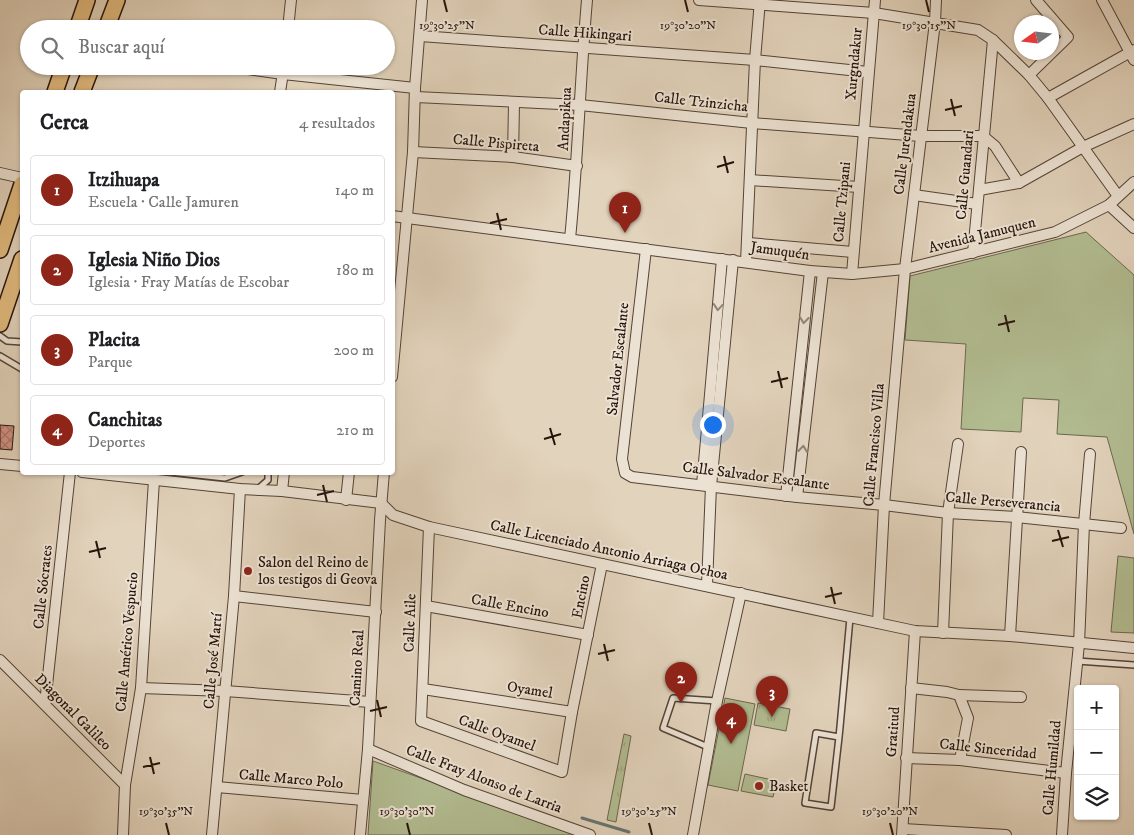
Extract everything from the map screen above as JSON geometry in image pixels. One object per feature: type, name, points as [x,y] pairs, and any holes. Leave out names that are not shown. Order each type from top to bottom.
[{"type":"main road","points":[[80,20],[87,0]]},
{"type":"main road","points":[[109,20],[117,0]]},
{"type":"main road","points":[[55,90],[61,75]]},
{"type":"main road","points":[[83,90],[89,75]]},
{"type":"main road","points":[[0,250],[20,190]]},
{"type":"main road","points":[[0,324],[20,265]]},
{"type":"street","points":[[289,20],[291,0]]},
{"type":"street","points":[[395,343],[413,152],[415,92],[422,0]]},
{"type":"street","name":"Andapikua","points":[[570,239],[577,166],[587,0]]},
{"type":"street","points":[[700,0],[760,2],[874,13],[978,30],[993,40],[1029,75],[1048,98],[1118,196]]},
{"type":"street","name":"Xurgndakur","points":[[863,131],[875,0]]},
{"type":"street","name":"Calle Jurendakua","points":[[905,269],[935,22],[936,0]]},
{"type":"street","points":[[1029,75],[1068,37],[1036,0]]},
{"type":"street","points":[[1048,98],[1132,54],[1103,0]]},
{"type":"street","points":[[746,262],[755,60],[760,2]]},
{"type":"street","name":"Calle Hikingari","points":[[420,36],[755,60],[868,72]]},
{"type":"street","name":"Calle Guandari","points":[[972,253],[993,40]]},
{"type":"street","points":[[280,90],[282,75]]},
{"type":"street","name":"Calle Tzinzicha","points":[[313,75],[415,92],[514,103],[580,106],[752,123],[921,136],[983,136]]},
{"type":"street","points":[[513,157],[514,103]]},
{"type":"street","points":[[979,190],[1019,183],[1083,147],[1134,124]]},
{"type":"street","name":"Calle Tzipani","points":[[852,274],[863,131]]},
{"type":"street","points":[[983,136],[995,146],[1019,183]]},
{"type":"street","name":"Calle Pispireta","points":[[413,152],[513,157],[577,166]]},
{"type":"street","points":[[0,173],[20,178]]},
{"type":"street","points":[[750,180],[859,187]]},
{"type":"street","name":"Avenida Jamuquen","points":[[823,272],[852,274],[905,269],[1055,232],[1109,205],[1134,182]]},
{"type":"street","points":[[914,194],[977,204]]},
{"type":"street","points":[[1109,205],[1134,228]]},
{"type":"street","name":"Jamuquén","points":[[395,216],[823,272]]},
{"type":"street","points":[[748,243],[853,252]]},
{"type":"street","name":"Salvador Escalante","points":[[625,473],[622,459],[646,249]]},
{"type":"street","points":[[707,585],[707,486],[717,373],[722,259]]},
{"type":"street","points":[[717,373],[733,260]]},
{"type":"street","name":"Calle Francisco Villa","points":[[878,623],[884,505],[905,269]]},
{"type":"street","points":[[786,496],[810,271]]},
{"type":"street","points":[[797,497],[823,272]]},
{"type":"street","points":[[798,378],[810,380]]},
{"type":"street","points":[[943,633],[948,513],[958,444]]},
{"type":"street","points":[[1010,636],[1021,452]]},
{"type":"street","name":"Calle Humildad","points":[[1062,835],[1066,773],[1079,644],[1084,524],[1090,454]]},
{"type":"street","points":[[0,464],[20,466]]},
{"type":"street","name":"Calle Salvador Escalante","points":[[625,473],[632,477],[786,496],[884,505]]},
{"type":"street","name":"Calle Sócrates","points":[[45,704],[70,475]]},
{"type":"street","name":"Calle Licenciado Antonio Arriaga Ochoa","points":[[112,475],[240,489],[282,491],[382,504],[393,515],[429,527],[916,631],[1010,636],[1134,648]]},
{"type":"street","points":[[282,491],[284,475]]},
{"type":"street","points":[[346,500],[348,475]]},
{"type":"street","name":"Camino Real","points":[[360,835],[368,749],[384,475]]},
{"type":"street","name":"Calle Américo Vespucio","points":[[123,835],[125,785],[141,688],[154,480]]},
{"type":"street","name":"Calle José Martí","points":[[212,835],[234,596],[240,489]]},
{"type":"street","name":"Calle Perseverancia","points":[[884,505],[948,513],[1016,517],[1121,528]]},
{"type":"street","name":"Calle Aile","points":[[421,721],[429,527]]},
{"type":"street","name":"Encino","points":[[572,712],[602,564]]},
{"type":"street","points":[[693,835],[717,701],[741,593]]},
{"type":"street","points":[[234,596],[376,612]]},
{"type":"street","name":"Calle Encino","points":[[426,606],[588,635]]},
{"type":"street","name":"Gratitud","points":[[903,832],[906,758],[916,631]]},
{"type":"street","name":"Diagonal Galileo","points":[[0,660],[125,785]]},
{"type":"street","points":[[141,688],[225,691],[370,702]]},
{"type":"street","points":[[911,688],[958,695],[1021,697]]},
{"type":"street","name":"Oyamel","points":[[423,689],[572,712]]},
{"type":"street","points":[[958,695],[968,718],[960,760]]},
{"type":"street","name":"Calle Oyamel","points":[[421,721],[562,772],[572,712]]},
{"type":"street","name":"Calle Fray Alonso de Larria","points":[[368,749],[464,790],[590,835]]},
{"type":"street","name":"Calle Sinceridad","points":[[906,758],[960,760],[1066,773]]},
{"type":"street","name":"Calle Marco Polo","points":[[217,787],[363,800]]},
{"type":"street","points":[[903,832],[1006,835]]},
{"type":"lane","points":[[0,336],[7,341],[20,342]]},
{"type":"lane","points":[[0,356],[20,368]]},
{"type":"lane","points":[[198,475],[225,478],[234,475]]},
{"type":"lane","points":[[256,490],[268,480],[268,475]]},
{"type":"lane","points":[[839,737],[816,733],[805,803],[831,807],[839,737],[850,618]]},
{"type":"lane","points":[[1077,661],[1134,665]]},
{"type":"lane","points":[[708,747],[663,728],[673,698],[717,701]]},
{"type":"green space","points":[[1086,232],[1134,275],[1134,534],[1107,437],[1057,434],[1059,400],[1023,398],[1021,432],[961,429],[966,344],[905,340],[910,276]]},
{"type":"green space","points":[[1118,556],[1134,558],[1134,633],[1111,632]]},
{"type":"green space","points":[[725,698],[755,704],[738,791],[708,785]]},
{"type":"green space","points":[[758,703],[790,709],[786,731],[754,725]]},
{"type":"green space","points":[[624,734],[631,736],[616,822],[607,820]]},
{"type":"green space","points":[[373,761],[580,835],[368,835]]},
{"type":"green space","name":"Basket","points":[[745,774],[777,781],[773,797],[741,791]]},
{"type":"building","points":[[0,425],[14,426],[12,450],[0,449]]},
{"type":"waterway","points":[[582,818],[629,832]]},
{"type":"place","name":"Itzihuapa","points":[[625,233]]},
{"type":"place","name":"Salon del Reino de los testigos di Geova","points":[[248,571]]},
{"type":"place","name":"Iglesia Niño Dios","points":[[681,703]]},
{"type":"place","name":"Placita","points":[[772,717]]},
{"type":"place","name":"Canchitas","points":[[731,744]]},
{"type":"place","name":"Basket","points":[[759,786]]}]
